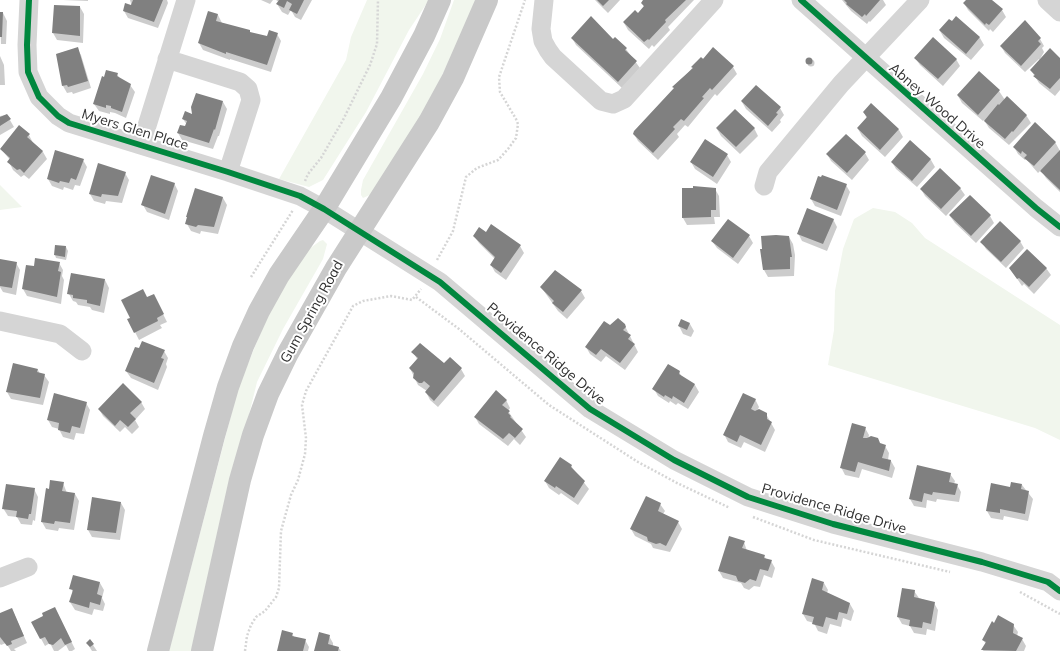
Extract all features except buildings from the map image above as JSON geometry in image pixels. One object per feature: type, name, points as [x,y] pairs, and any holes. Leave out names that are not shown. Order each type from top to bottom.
[{"type":"main road","points":[[158,651],[214,436],[228,387],[238,359],[259,311],[279,275],[324,209],[391,98],[424,36],[440,0]]},
{"type":"main road","name":"Gum Spring Road","points":[[202,651],[240,480],[253,434],[268,394],[288,353],[358,232],[428,122],[453,78],[487,0]]},
{"type":"street","name":"Myers Glen Place","points":[[29,0],[28,66],[32,85],[38,97],[58,116],[69,123],[300,196],[324,209]]},
{"type":"street","points":[[142,145],[186,0]]},
{"type":"street","points":[[544,0],[541,28],[543,41],[548,50],[601,101],[613,104],[624,99],[714,0]]},
{"type":"street","name":"Abney Wood Drive","points":[[801,0],[1036,208],[1060,227]]},
{"type":"street","points":[[764,186],[768,172],[841,84],[920,0]]},
{"type":"street","points":[[1047,0],[1060,12]]},
{"type":"street","points":[[168,59],[240,82],[248,89],[251,100],[228,172]]},
{"type":"street","name":"Providence Ridge Drive","points":[[324,209],[358,232],[440,282],[590,409],[674,460],[748,497],[833,524],[982,562],[1048,582],[1060,591]]},
{"type":"street","points":[[0,321],[60,334],[82,351]]},
{"type":"street","points":[[0,578],[28,567]]},
{"type":"path","points":[[304,186],[308,174],[321,158],[343,120],[370,65],[377,44],[378,0]]},
{"type":"path","points":[[433,267],[453,231],[466,178],[477,168],[498,160],[516,138],[518,124],[500,92],[499,77],[525,0]]},
{"type":"path","points":[[251,277],[295,207]]},
{"type":"path","points":[[245,651],[247,636],[251,625],[256,617],[265,611],[276,597],[279,588],[281,570],[279,547],[281,531],[305,454],[306,438],[302,405],[306,391],[352,306],[363,301],[391,296],[412,300],[423,285]]},
{"type":"shaded area","points":[[367,0],[429,0],[409,30],[366,112],[323,180],[309,187],[279,179],[346,60],[351,37]]},
{"type":"shaded area","points":[[454,0],[479,0],[425,110],[372,194],[363,198],[361,195],[361,190],[363,180],[423,74],[440,39]]},
{"type":"shaded area","points":[[0,185],[22,207],[0,210]]},
{"type":"shaded area","points":[[873,208],[895,212],[912,223],[925,238],[1060,325],[1060,440],[1035,428],[828,365],[834,330],[835,291],[843,249],[854,219]]},
{"type":"shaded area","points":[[323,240],[327,244],[323,259],[283,329],[257,382],[191,651],[169,651],[239,385],[271,308],[305,252]]},
{"type":"cycle path","points":[[29,0],[27,45],[28,72],[39,97],[58,116],[69,123],[300,196],[324,209],[440,282],[590,409],[674,460],[748,497],[833,524],[982,562],[1048,582],[1060,591]]},
{"type":"cycle path","points":[[801,0],[1036,208],[1060,227]]}]
